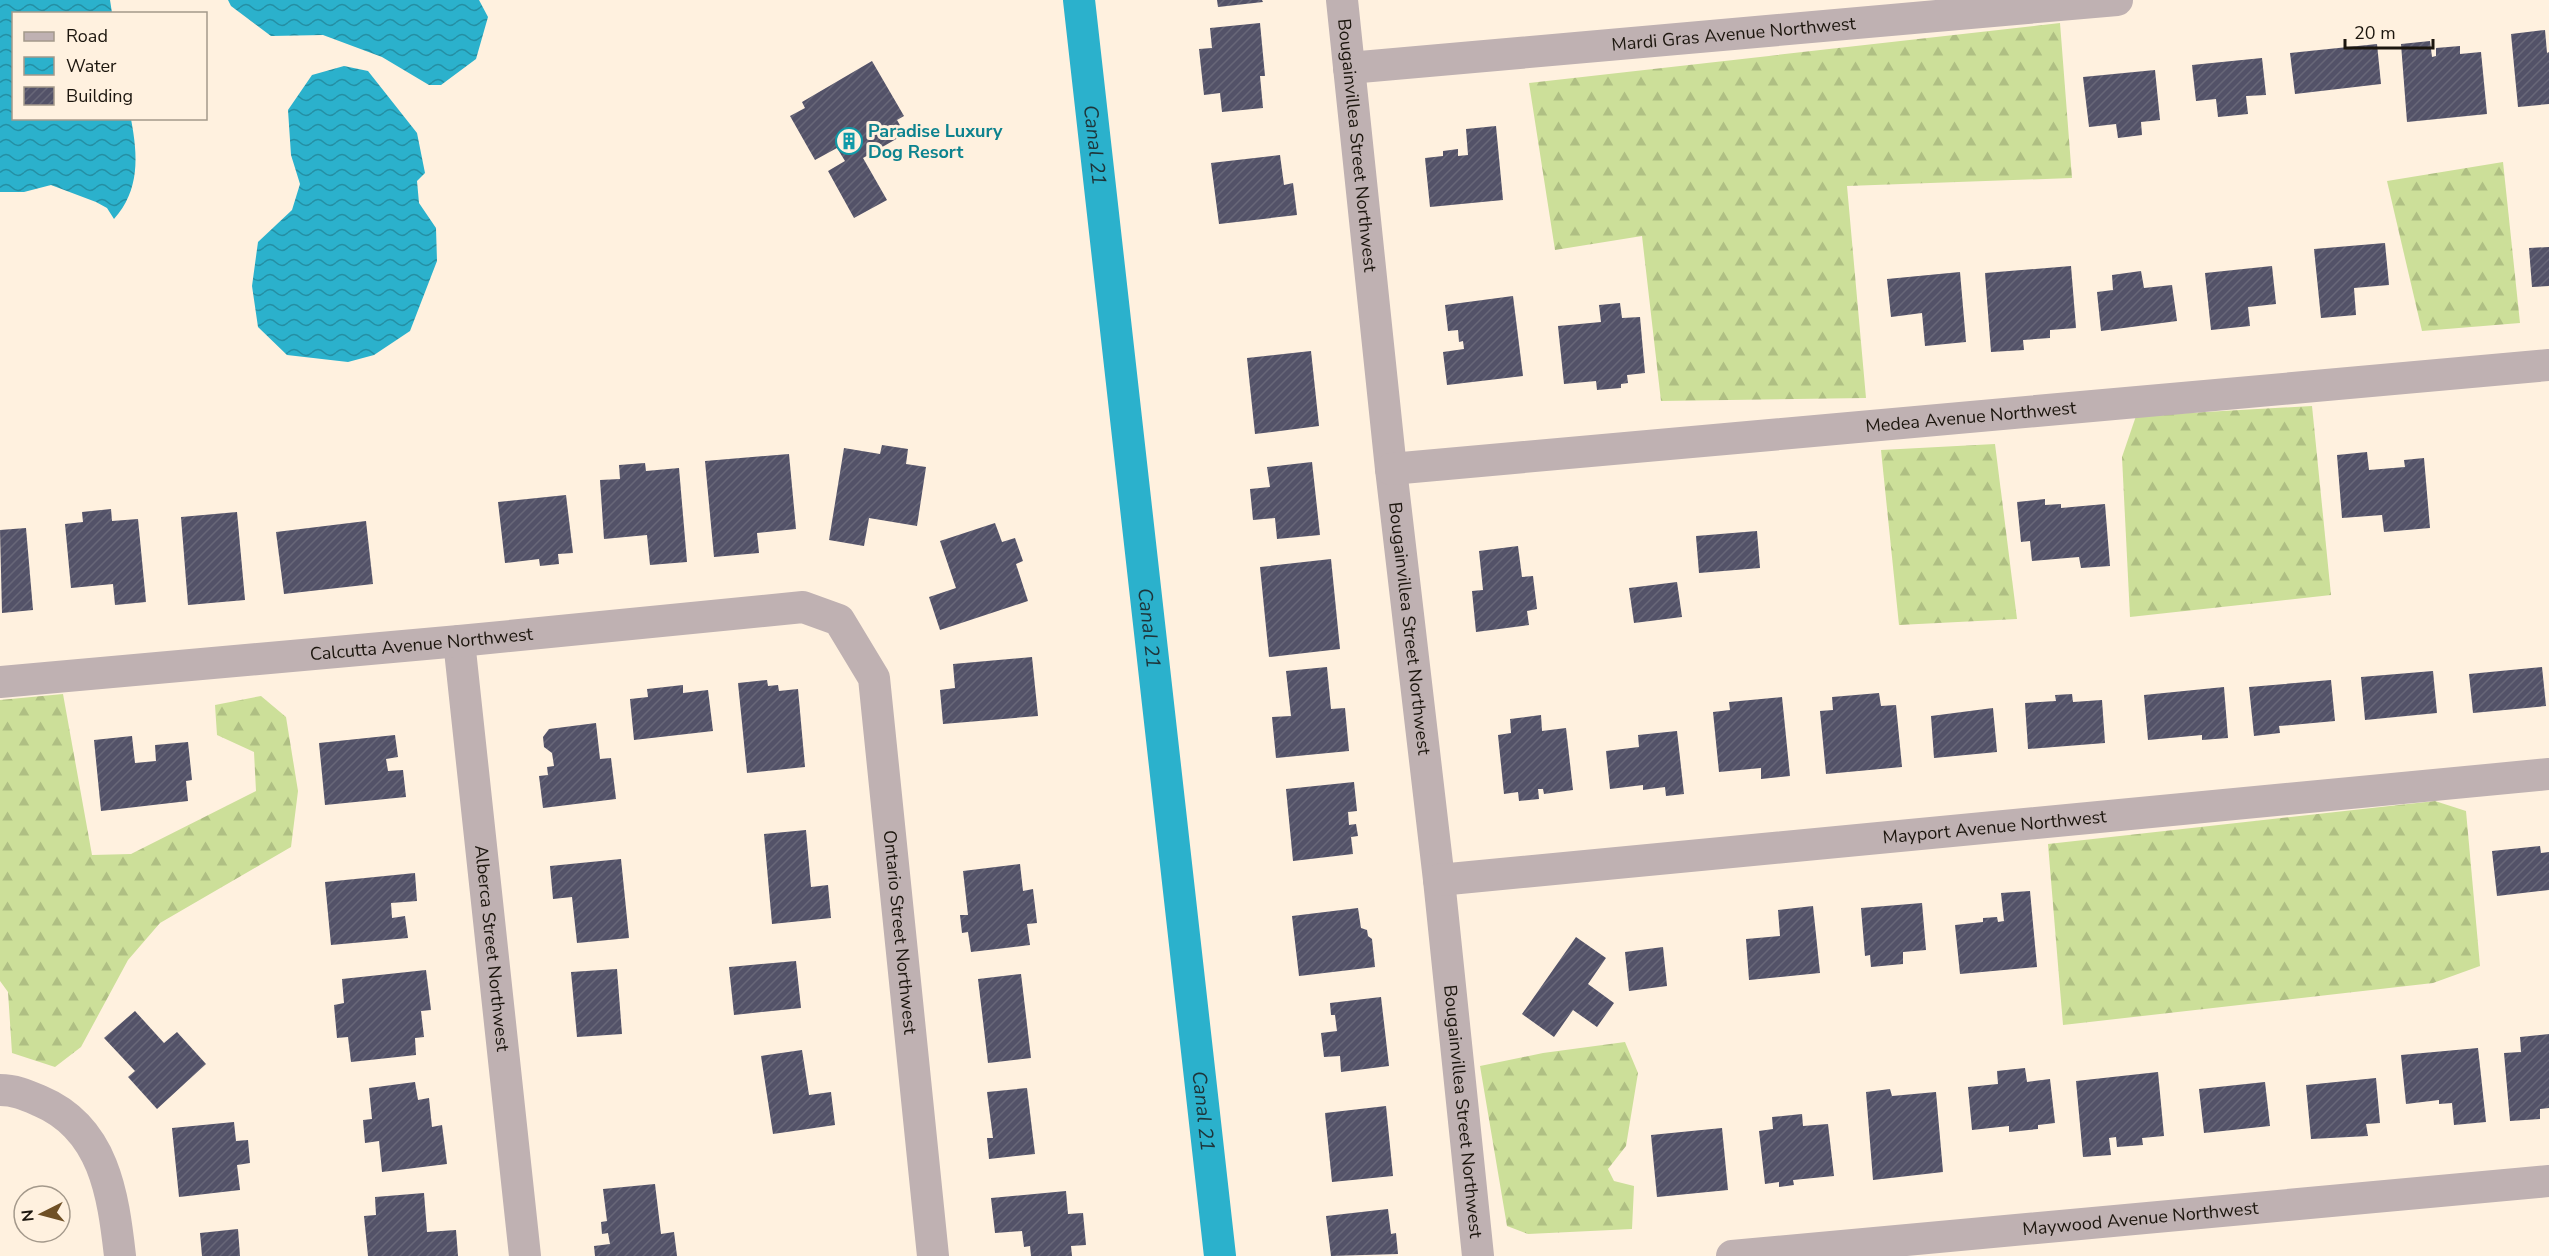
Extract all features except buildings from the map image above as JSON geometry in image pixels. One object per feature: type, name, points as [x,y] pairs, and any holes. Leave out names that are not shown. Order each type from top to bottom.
[{"type":"street","name":"Bougainvillea Street Northwest","points":[[1342,0],[1391,469],[1439,879],[1478,1256]]},
{"type":"street","name":"Mardi Gras Avenue Northwest","points":[[1349,68],[2117,0]]},
{"type":"street","name":"Medea Avenue Northwest","points":[[1391,469],[2549,365]]},
{"type":"street","name":"Calcutta Avenue Northwest","points":[[0,682],[459,641],[803,607],[839,620]]},
{"type":"street","name":"Ontario Street Northwest","points":[[839,620],[874,678],[933,1256]]},
{"type":"street","name":"Alberca Street Northwest","points":[[459,641],[525,1256]]},
{"type":"street","name":"Mayport Avenue Northwest","points":[[1439,879],[2549,774]]},
{"type":"street","points":[[0,1090],[14,1090],[58,1109],[94,1147],[113,1199],[120,1256]]},
{"type":"street","name":"Maywood Avenue Northwest","points":[[1732,1256],[2549,1181]]},
{"type":"green space","points":[[2060,23],[2072,178],[1847,186],[1866,398],[1661,401],[1642,236],[1555,250],[1529,83]]},
{"type":"green space","points":[[2503,162],[2520,323],[2422,331],[2387,181]]},
{"type":"green space","points":[[2312,406],[2331,595],[2130,617],[2122,457],[2136,416]]},
{"type":"green space","points":[[1995,444],[2017,619],[1899,625],[1881,450]]},
{"type":"green space","points":[[63,694],[92,855],[131,854],[256,791],[254,752],[217,735],[215,705],[261,696],[286,717],[298,791],[291,847],[160,923],[128,960],[81,1047],[55,1067],[12,1053],[8,992],[0,981],[0,700]]},
{"type":"green space","points":[[2435,801],[2466,811],[2480,966],[2433,983],[2063,1025],[2048,844]]},
{"type":"green space","points":[[1625,1042],[1638,1073],[1626,1146],[1608,1169],[1614,1181],[1634,1186],[1632,1229],[1528,1234],[1507,1226],[1480,1066],[1543,1053]]},
{"type":"water","points":[[0,0],[110,0],[112,12],[12,12],[12,120],[131,120],[136,159],[129,196],[114,219],[107,208],[96,202],[51,185],[24,192],[0,192]]},
{"type":"water","points":[[228,0],[479,0],[488,17],[476,59],[441,85],[429,85],[382,57],[323,35],[271,36],[231,6]]},
{"type":"water","points":[[344,66],[368,71],[417,133],[425,173],[417,181],[419,203],[436,228],[437,261],[410,331],[374,355],[348,362],[287,355],[258,327],[252,286],[258,242],[292,210],[300,184],[291,155],[288,110],[312,75]]},
{"type":"waterway","name":"Canal 21","points":[[1079,0],[1220,1256]]},
{"type":"place","name":"Paradise Luxury Dog Resort","points":[[849,141]]}]
